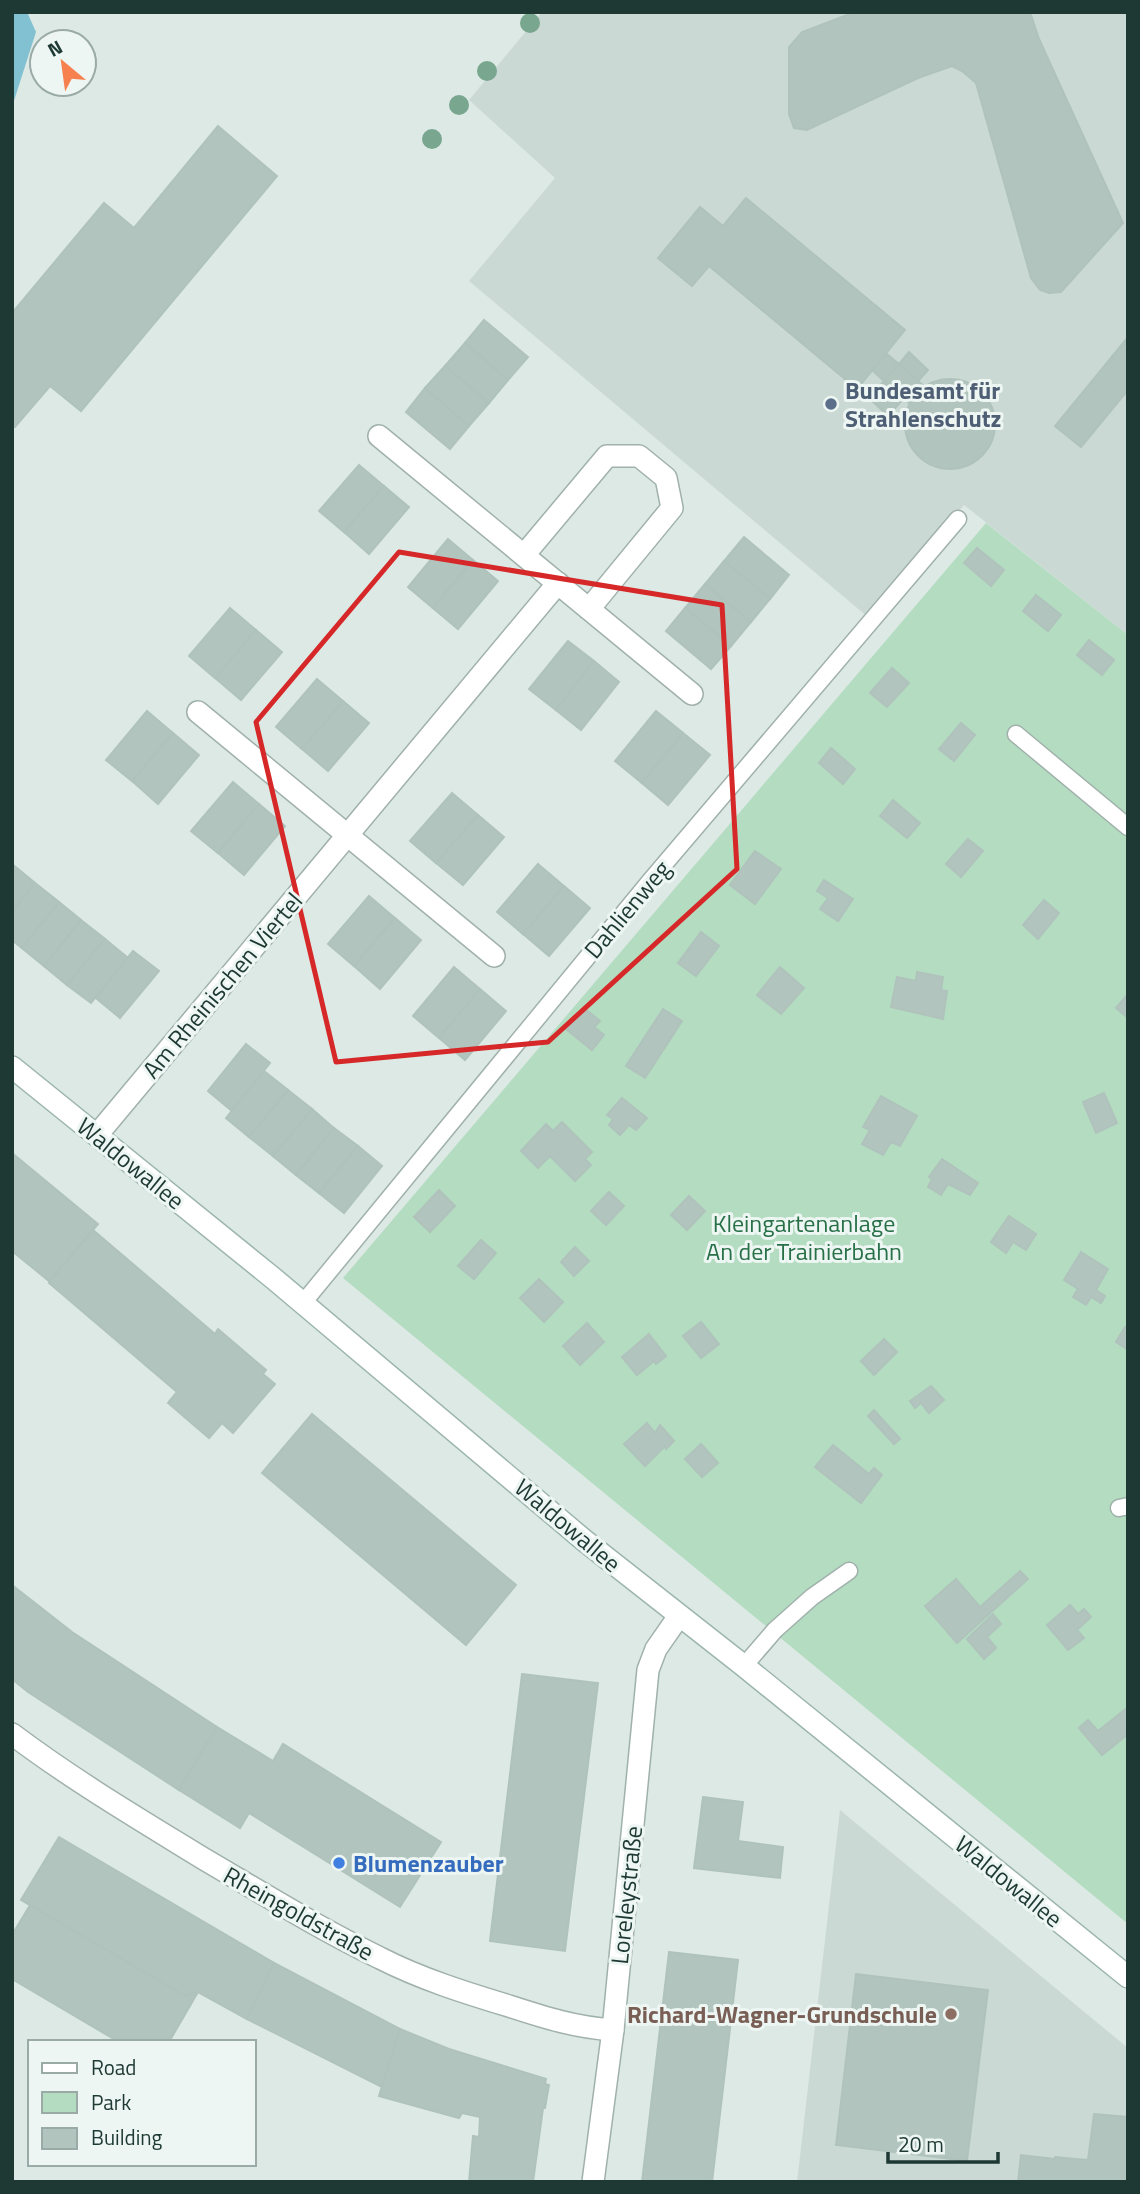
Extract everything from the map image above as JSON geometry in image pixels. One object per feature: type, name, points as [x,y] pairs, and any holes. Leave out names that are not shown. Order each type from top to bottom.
[{"type":"street","points":[[379,436],[692,694]]},
{"type":"street","points":[[524,555],[607,456],[639,456],[666,478],[672,508],[589,609]]},
{"type":"street","name":"Am Rheinischen Viertel","points":[[97,1135],[558,583]]},
{"type":"street","points":[[198,712],[494,956]]},
{"type":"street","name":"Waldowallee","points":[[12,1067],[303,1303],[585,1541],[1128,1977]]},
{"type":"street","name":"Loreleystraße","points":[[593,2182],[612,2030],[648,1670],[656,1649],[679,1616]]},
{"type":"street","name":"Rheingoldstraße","points":[[12,1734],[41,1756],[145,1823],[257,1890],[381,1959],[467,1993],[552,2020],[581,2027],[612,2030]]},
{"type":"lane","name":"Dahlienweg","points":[[303,1303],[650,881],[958,519]]},
{"type":"lane","points":[[1016,734],[1128,827]]},
{"type":"lane","points":[[744,1666],[775,1630],[812,1597],[849,1571]]},
{"type":"highlighted area","points":[[399,552],[722,605],[737,869],[548,1042],[336,1062],[256,722]]},
{"type":"shaded area","name":"Bundesamt für Strahlenschutz","points":[[542,12],[1128,12],[1128,635],[964,505],[869,618],[469,281],[555,178],[469,100]]},
{"type":"shaded area","name":"Richard-Wagner-Grundschule","points":[[840,1810],[1128,2048],[1128,2182],[797,2182]]},
{"type":"green space","name":"Kleingartenanlage An der Trainierbahn","points":[[986,523],[1128,635],[1128,1924],[343,1278]]},
{"type":"water","points":[[12,12],[27,12],[34,28],[28,28],[28,57],[12,107]]},
{"type":"building","points":[[855,12],[1030,12],[1039,39],[1123,223],[1061,292],[1049,293],[1040,290],[1031,278],[976,83],[962,71],[952,66],[918,78],[807,130],[794,128],[789,114],[789,47],[802,32]]},
{"type":"building","points":[[218,126],[277,176],[81,411],[50,386],[15,427],[12,425],[12,313],[104,203],[134,228]]},
{"type":"building","points":[[746,198],[905,330],[857,389],[709,266],[692,286],[658,258],[700,207],[723,226]]},
{"type":"building","points":[[484,320],[528,357],[508,380],[465,343]]},
{"type":"building","points":[[1128,337],[1128,390],[1081,447],[1055,426]]},
{"type":"building","points":[[465,343],[508,380],[489,403],[445,366]]},
{"type":"building","points":[[909,352],[928,370],[918,381],[899,364]]},
{"type":"building","points":[[887,354],[899,364],[884,381],[872,370]]},
{"type":"building","points":[[899,364],[924,386],[909,403],[884,381]]},
{"type":"building","points":[[445,366],[489,403],[469,426],[425,388]]},
{"type":"building","points":[[950,379],[967,383],[982,392],[991,407],[995,424],[991,441],[982,456],[967,465],[950,469],[933,465],[918,456],[909,441],[905,424],[909,407],[918,392],[933,383]]},
{"type":"building","points":[[884,381],[904,398],[888,416],[869,398]]},
{"type":"building","points":[[425,388],[469,426],[450,449],[406,412]]},
{"type":"building","points":[[359,465],[384,486],[344,532],[319,511]]},
{"type":"building","points":[[384,486],[409,507],[369,554],[344,532]]},
{"type":"building","points":[[744,537],[789,575],[770,599],[724,561]]},
{"type":"building","points":[[448,539],[473,560],[433,608],[408,587]]},
{"type":"building","points":[[977,548],[1004,570],[991,586],[964,563]]},
{"type":"building","points":[[473,560],[498,581],[458,629],[433,608]]},
{"type":"building","points":[[724,561],[770,599],[751,622],[705,584]]},
{"type":"building","points":[[705,584],[751,622],[731,646],[685,608]]},
{"type":"building","points":[[1036,595],[1061,615],[1048,631],[1023,611]]},
{"type":"building","points":[[230,608],[256,630],[215,678],[189,656]]},
{"type":"building","points":[[685,608],[731,646],[711,669],[666,631]]},
{"type":"building","points":[[256,630],[282,652],[241,700],[215,678]]},
{"type":"building","points":[[1089,640],[1114,660],[1102,675],[1077,655]]},
{"type":"building","points":[[568,641],[594,661],[556,710],[529,689]]},
{"type":"building","points":[[594,661],[619,682],[581,730],[556,710]]},
{"type":"building","points":[[892,668],[909,683],[887,707],[870,693]]},
{"type":"building","points":[[317,679],[343,701],[302,749],[276,727]]},
{"type":"building","points":[[343,701],[369,723],[328,771],[302,749]]},
{"type":"building","points":[[147,711],[173,733],[132,781],[106,760]]},
{"type":"building","points":[[656,711],[683,733],[642,783],[615,761]]},
{"type":"building","points":[[961,723],[975,735],[954,761],[939,749]]},
{"type":"building","points":[[173,733],[199,755],[158,804],[132,781]]},
{"type":"building","points":[[683,733],[710,755],[668,805],[642,783]]},
{"type":"building","points":[[831,748],[855,769],[843,784],[819,763]]},
{"type":"building","points":[[233,782],[259,804],[218,853],[191,831]]},
{"type":"building","points":[[452,793],[478,815],[436,863],[410,841]]},
{"type":"building","points":[[893,800],[920,823],[907,838],[880,816]]},
{"type":"building","points":[[259,804],[285,826],[244,875],[218,853]]},
{"type":"building","points":[[478,815],[504,837],[463,885],[436,863]]},
{"type":"building","points":[[968,839],[983,851],[961,877],[946,864]]},
{"type":"building","points":[[755,851],[781,869],[755,904],[730,885]]},
{"type":"building","points":[[12,864],[35,883],[12,911]]},
{"type":"building","points":[[538,864],[564,886],[523,934],[497,912]]},
{"type":"building","points":[[824,880],[853,899],[838,921],[820,909],[828,898],[817,891]]},
{"type":"building","points":[[35,883],[59,902],[22,948],[12,940],[12,911]]},
{"type":"building","points":[[564,886],[590,908],[549,956],[523,934]]},
{"type":"building","points":[[369,896],[395,918],[354,966],[328,944]]},
{"type":"building","points":[[1044,900],[1059,913],[1038,939],[1023,925]]},
{"type":"building","points":[[59,902],[81,920],[44,966],[22,948]]},
{"type":"building","points":[[395,918],[421,940],[380,989],[354,966]]},
{"type":"building","points":[[81,920],[105,939],[67,985],[44,966]]},
{"type":"building","points":[[701,932],[719,946],[696,976],[678,963]]},
{"type":"building","points":[[105,939],[128,958],[91,1003],[67,985]]},
{"type":"building","points":[[133,951],[159,971],[120,1018],[96,998]]},
{"type":"building","points":[[454,967],[480,989],[439,1038],[413,1016]]},
{"type":"building","points":[[780,967],[804,988],[781,1014],[757,995]]},
{"type":"building","points":[[917,972],[943,977],[941,990],[947,991],[943,1019],[891,1007],[897,977],[916,981]]},
{"type":"building","points":[[480,989],[506,1011],[465,1060],[439,1038]]},
{"type":"building","points":[[1128,994],[1128,1018],[1116,1008]]},
{"type":"building","points":[[584,1008],[600,1021],[594,1027],[604,1035],[592,1050],[566,1029]]},
{"type":"building","points":[[663,1009],[682,1021],[645,1078],[626,1066]]},
{"type":"building","points":[[246,1044],[270,1063],[232,1111],[208,1091]]},
{"type":"building","points":[[264,1071],[288,1090],[249,1137],[226,1118]]},
{"type":"building","points":[[288,1090],[312,1109],[273,1156],[249,1137]]},
{"type":"building","points":[[1104,1093],[1117,1123],[1096,1133],[1083,1102]]},
{"type":"building","points":[[881,1096],[917,1116],[900,1146],[891,1142],[883,1155],[862,1144],[870,1130],[863,1127]]},
{"type":"building","points":[[622,1098],[647,1118],[636,1130],[629,1125],[620,1135],[609,1125],[613,1119],[607,1115]]},
{"type":"building","points":[[312,1109],[334,1128],[296,1175],[273,1156]]},
{"type":"building","points":[[562,1122],[592,1152],[585,1159],[591,1165],[575,1181],[550,1156],[538,1168],[521,1151],[546,1124],[553,1131]]},
{"type":"building","points":[[334,1128],[358,1146],[319,1193],[296,1175]]},
{"type":"building","points":[[358,1146],[382,1166],[344,1213],[319,1193]]},
{"type":"building","points":[[12,1153],[98,1224],[49,1281],[12,1251]]},
{"type":"building","points":[[942,1159],[978,1183],[970,1195],[948,1184],[941,1195],[928,1187],[932,1179],[929,1177]]},
{"type":"building","points":[[439,1190],[455,1206],[430,1232],[414,1217]]},
{"type":"building","points":[[609,1192],[624,1206],[606,1225],[591,1211]]},
{"type":"building","points":[[689,1196],[705,1211],[687,1230],[671,1215]]},
{"type":"building","points":[[1009,1216],[1036,1234],[1026,1250],[1013,1242],[1006,1253],[991,1242]]},
{"type":"building","points":[[93,1230],[215,1334],[218,1329],[266,1370],[263,1374],[275,1384],[233,1433],[222,1423],[209,1438],[168,1403],[177,1392],[49,1283]]},
{"type":"building","points":[[481,1240],[496,1253],[474,1279],[458,1266]]},
{"type":"building","points":[[575,1247],[589,1261],[574,1276],[561,1262]]},
{"type":"building","points":[[1081,1252],[1108,1269],[1096,1290],[1105,1296],[1101,1303],[1091,1297],[1086,1305],[1073,1297],[1078,1289],[1064,1280]]},
{"type":"building","points":[[539,1279],[563,1302],[544,1322],[520,1298]]},
{"type":"building","points":[[701,1322],[719,1344],[701,1358],[683,1336]]},
{"type":"building","points":[[587,1323],[604,1342],[580,1365],[563,1346]]},
{"type":"building","points":[[1125,1327],[1128,1329],[1128,1350],[1116,1342]]},
{"type":"building","points":[[649,1334],[666,1356],[656,1364],[654,1361],[637,1375],[622,1357]]},
{"type":"building","points":[[884,1339],[897,1352],[874,1375],[861,1361]]},
{"type":"building","points":[[931,1386],[944,1400],[929,1413],[921,1403],[915,1408],[910,1401]]},
{"type":"building","points":[[874,1410],[900,1439],[894,1444],[868,1416]]},
{"type":"building","points":[[312,1414],[516,1585],[466,1645],[262,1473]]},
{"type":"building","points":[[647,1423],[655,1433],[660,1425],[674,1441],[645,1466],[624,1444]]},
{"type":"building","points":[[701,1444],[718,1463],[702,1477],[685,1459]]},
{"type":"building","points":[[833,1445],[869,1474],[874,1468],[882,1475],[861,1503],[815,1467]]},
{"type":"building","points":[[1020,1571],[1028,1579],[957,1643],[925,1606],[956,1579],[980,1607]]},
{"type":"building","points":[[12,1585],[72,1632],[217,1727],[179,1790],[12,1679]]},
{"type":"building","points":[[1070,1605],[1078,1614],[1084,1609],[1091,1617],[1077,1630],[1084,1638],[1068,1650],[1047,1625]]},
{"type":"building","points":[[993,1614],[1001,1624],[987,1637],[996,1648],[984,1659],[967,1639]]},
{"type":"building","points":[[522,1674],[598,1683],[565,1951],[490,1941]]},
{"type":"building","points":[[1127,1708],[1128,1734],[1102,1755],[1079,1728],[1088,1720],[1098,1731]]},
{"type":"building","points":[[217,1727],[273,1761],[283,1744],[441,1842],[400,1907],[249,1813],[240,1828],[179,1790]]},
{"type":"building","points":[[703,1797],[743,1802],[738,1841],[783,1847],[780,1878],[694,1868]]},
{"type":"building","points":[[59,1837],[274,1963],[247,2019],[198,1992],[185,1996],[21,1900]]},
{"type":"building","points":[[30,1905],[185,1996],[198,1992],[170,2040],[116,2040],[12,1979],[12,1935]]},
{"type":"building","points":[[669,1952],[738,1960],[712,2182],[642,2182]]},
{"type":"building","points":[[274,1963],[400,2029],[382,2087],[247,2019]]},
{"type":"building","points":[[856,1974],[988,1990],[967,2161],[836,2145]]},
{"type":"building","points":[[400,2029],[449,2049],[546,2079],[545,2084],[549,2085],[543,2108],[533,2182],[469,2182],[473,2136],[479,2137],[480,2117],[462,2113],[459,2118],[379,2096]]},
{"type":"building","points":[[1094,2114],[1128,2117],[1128,2182],[1018,2182],[1021,2155],[1088,2160]]},
{"type":"place","name":"Bundesamt für Strahlenschutz","points":[[831,404]]},
{"type":"place","name":"Blumenzauber","points":[[339,1863]]},
{"type":"place","name":"Richard-Wagner-Grundschule","points":[[951,2014]]}]
